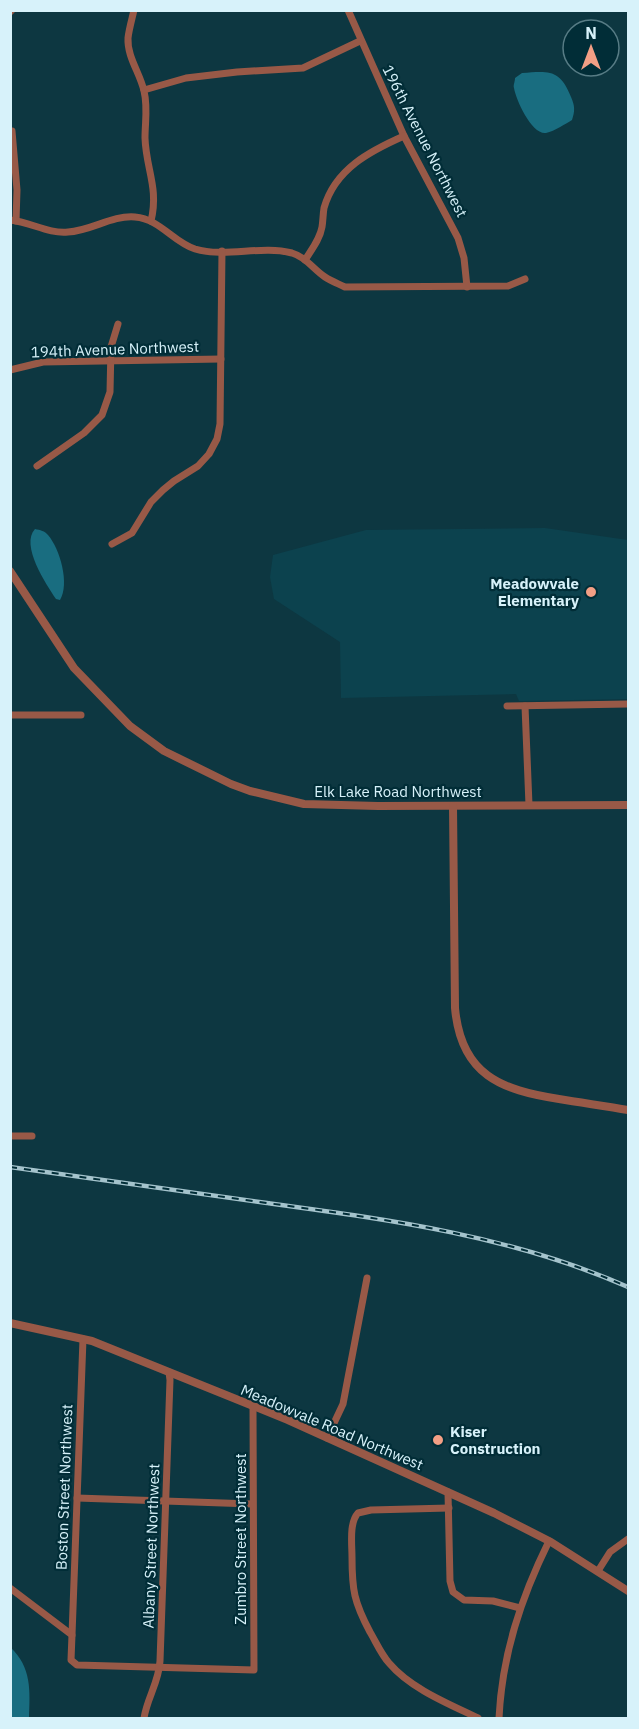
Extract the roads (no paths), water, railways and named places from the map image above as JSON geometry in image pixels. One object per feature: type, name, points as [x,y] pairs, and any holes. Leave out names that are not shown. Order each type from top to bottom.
[{"type":"street","points":[[134,10],[128,39],[130,55],[144,90],[147,109],[145,138],[154,189],[151,221]]},
{"type":"street","name":"196th Avenue Northwest","points":[[348,10],[404,136],[458,238],[464,258],[467,287]]},
{"type":"street","points":[[144,90],[186,78],[303,68],[360,41]]},
{"type":"street","points":[[12,131],[17,190],[13,220],[48,231],[86,229],[124,218],[138,217],[151,221],[188,246],[202,250],[292,253],[305,260],[326,278],[345,287],[508,286],[525,279]]},
{"type":"street","points":[[305,260],[316,243],[331,189],[344,172],[368,155],[404,136]]},
{"type":"street","points":[[112,543],[132,533],[151,502],[162,490],[198,466],[209,454],[217,439],[220,424],[222,251]]},
{"type":"street","points":[[37,466],[84,433],[102,415],[110,392],[111,347],[118,324]]},
{"type":"street","name":"194th Avenue Northwest","points":[[10,370],[42,362],[221,359]]},
{"type":"street","name":"Elk Lake Road Northwest","points":[[10,571],[74,668],[130,726],[174,756],[231,784],[304,804],[628,805]]},
{"type":"street","points":[[507,706],[628,704]]},
{"type":"street","points":[[525,706],[529,805]]},
{"type":"street","points":[[10,715],[81,715]]},
{"type":"street","points":[[453,806],[455,1008],[459,1033],[468,1053],[491,1077],[510,1088],[536,1095],[628,1110]]},
{"type":"street","points":[[10,1136],[32,1136]]},
{"type":"street","points":[[327,1438],[343,1404],[367,1278]]},
{"type":"street","name":"Meadowvale Road Northwest","points":[[10,1323],[83,1339],[129,1355],[327,1438],[448,1492],[549,1541],[628,1591]]},
{"type":"street","name":"Boston Street Northwest","points":[[83,1339],[71,1660],[77,1665],[160,1668]]},
{"type":"street","name":"Albany Street Northwest","points":[[144,1719],[160,1668],[169,1372]]},
{"type":"street","name":"Zumbro Street Northwest","points":[[160,1668],[254,1670],[253,1407]]},
{"type":"street","points":[[448,1492],[450,1581],[453,1592],[464,1600],[493,1601],[520,1608]]},
{"type":"street","points":[[77,1498],[252,1504]]},
{"type":"street","points":[[449,1508],[358,1513],[353,1520],[352,1575],[355,1602],[384,1657],[395,1670],[408,1680],[478,1719]]},
{"type":"street","points":[[598,1571],[610,1552],[628,1539]]},
{"type":"street","points":[[500,1719],[500,1698],[507,1656],[520,1608],[549,1541]]},
{"type":"street","points":[[10,1588],[72,1635]]},
{"type":"railway","points":[[10,1167],[360,1216],[451,1232],[540,1255],[584,1269],[628,1287]]},
{"type":"place","name":"Meadowvale Elementary","points":[[591,592]]},
{"type":"place","name":"Kiser Construction","points":[[438,1440]]}]
